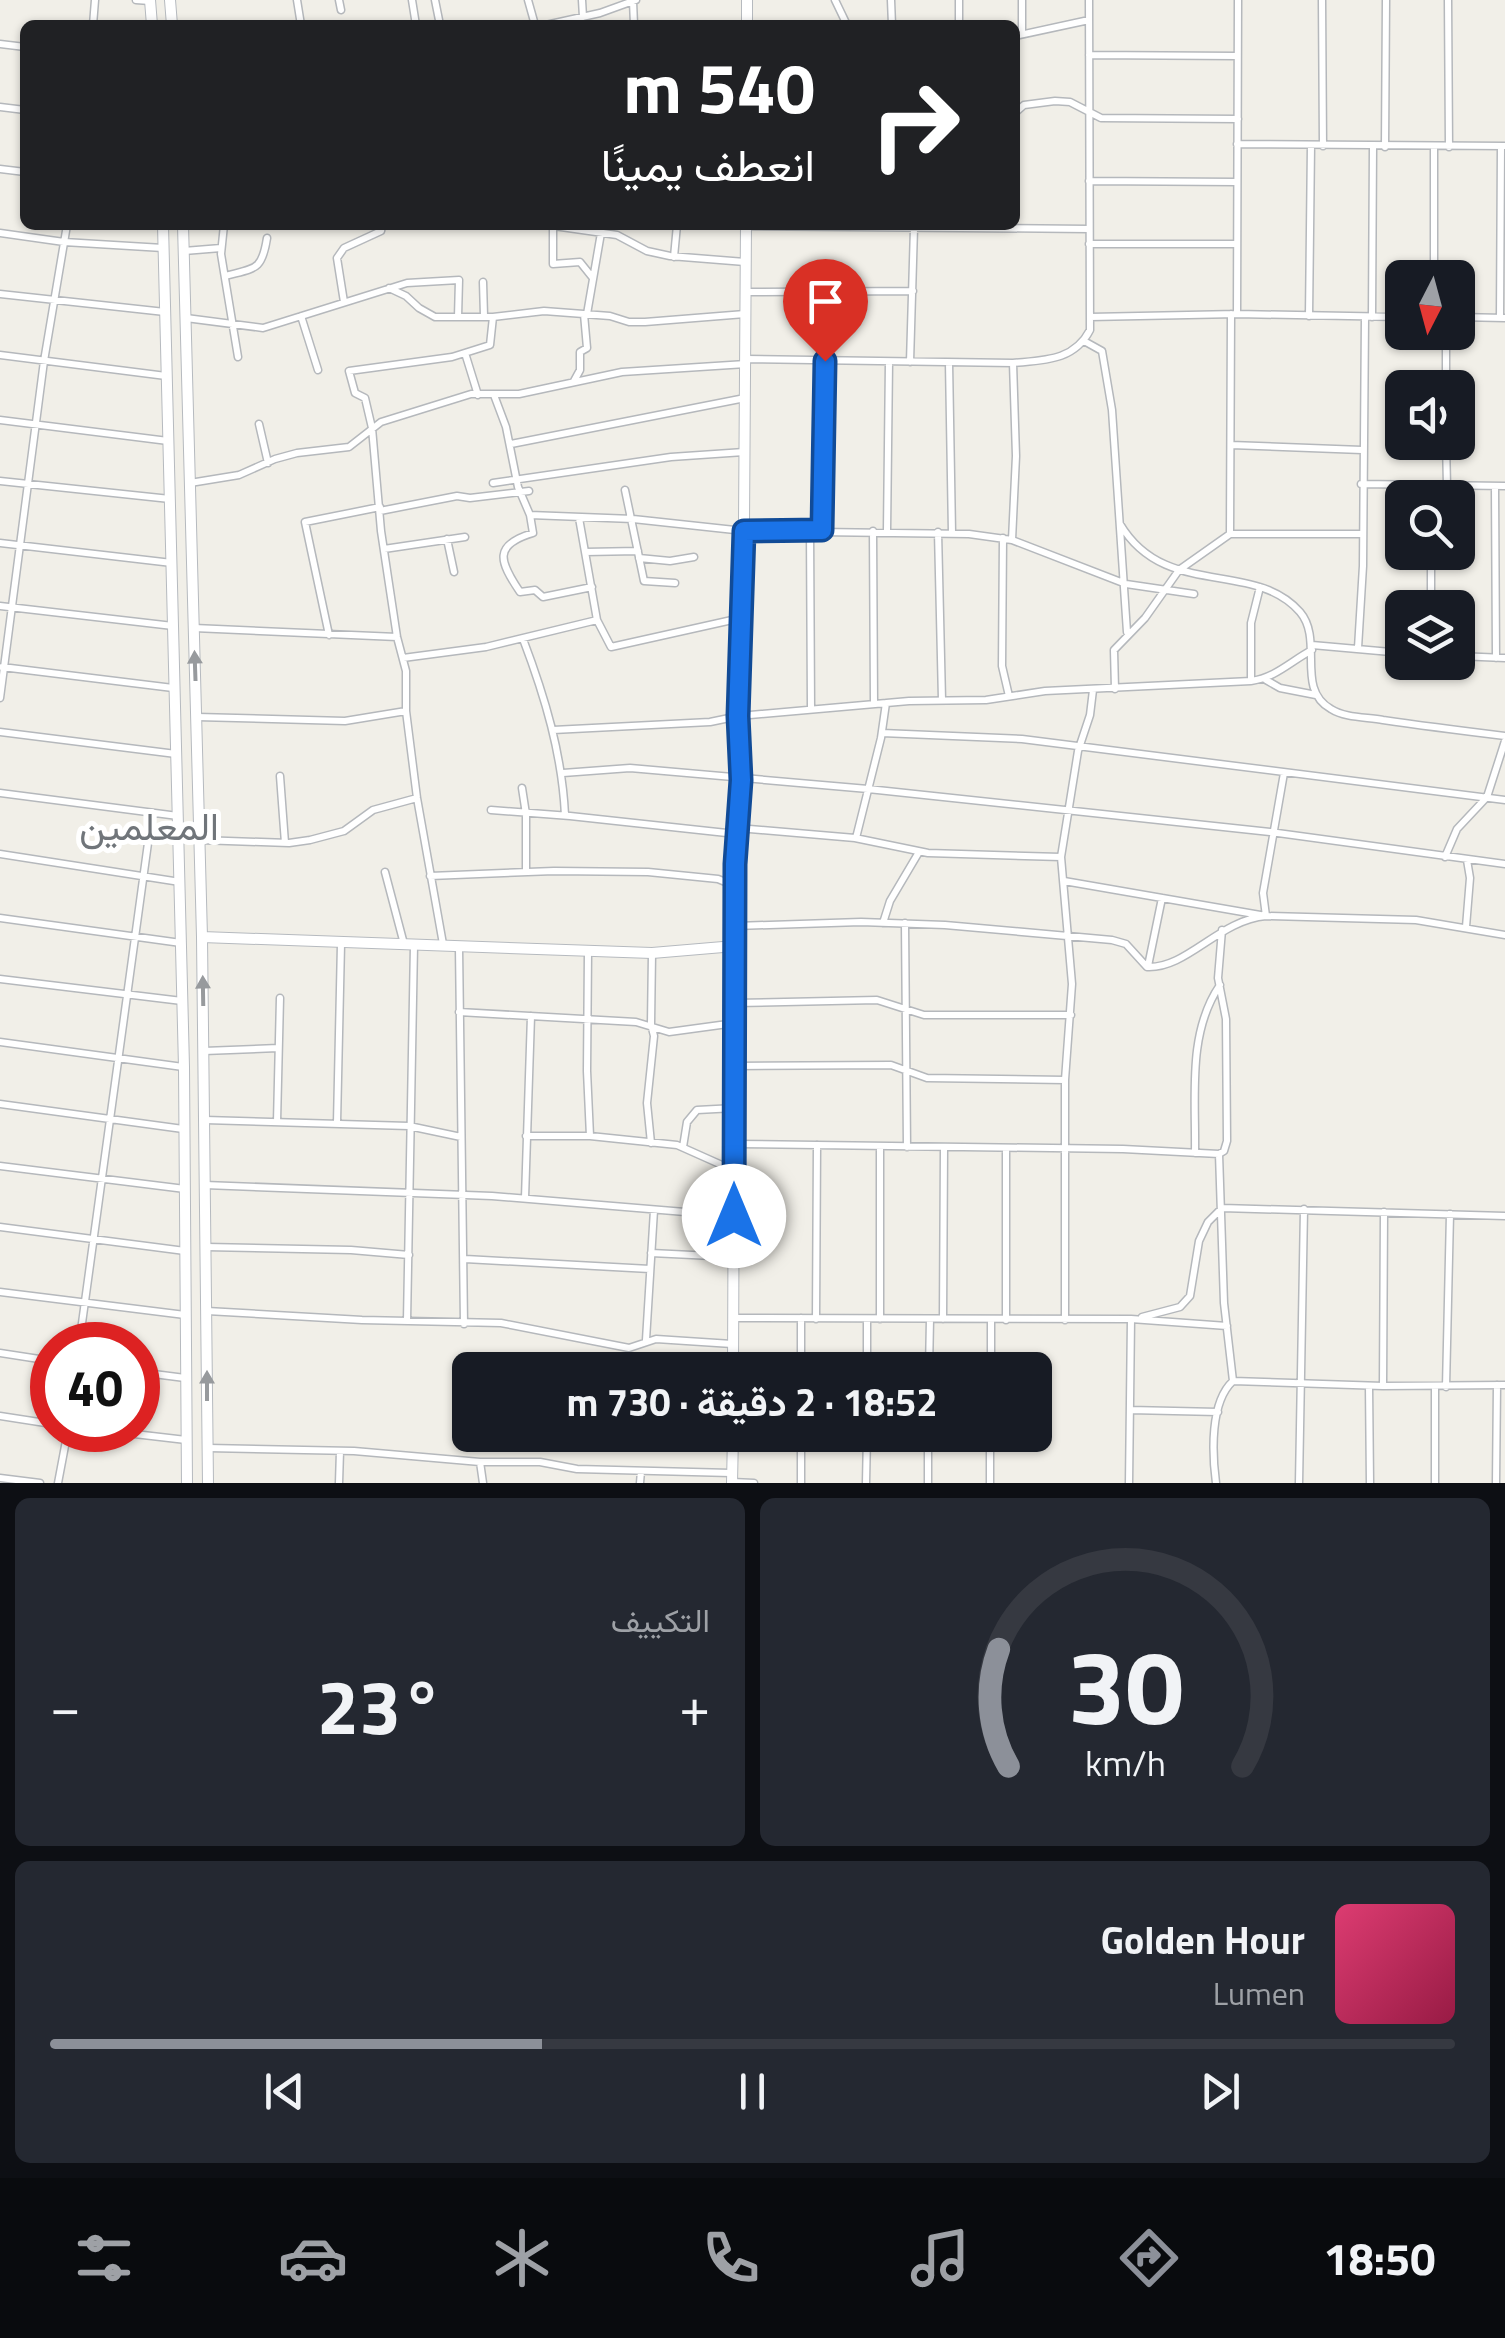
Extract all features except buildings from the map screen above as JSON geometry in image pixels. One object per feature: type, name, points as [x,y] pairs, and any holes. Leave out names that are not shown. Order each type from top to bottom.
[{"type":"street","points":[[136,0],[150,1]]},
{"type":"street","points":[[339,0],[341,10]]},
{"type":"street","points":[[582,0],[583,17]]},
{"type":"street","points":[[569,20],[634,0]]},
{"type":"street","points":[[190,482],[239,475],[297,453],[349,446],[372,428],[471,394],[519,394],[622,372],[746,362],[1013,363],[1054,359],[1072,352],[1090,330],[1089,0]]},
{"type":"street","points":[[1230,534],[1238,0]]},
{"type":"street","points":[[1322,0],[1323,146]]},
{"type":"street","points":[[1385,146],[1386,0]]},
{"type":"street","points":[[1448,0],[1449,146]]},
{"type":"street","points":[[1020,35],[1088,20]]},
{"type":"street","points":[[1089,55],[1238,56]]},
{"type":"street","points":[[1020,109],[1055,101],[1070,102],[1089,114],[1128,120],[1238,119]]},
{"type":"street","points":[[1238,144],[1503,146],[1502,318],[1475,318]]},
{"type":"street","points":[[1309,316],[1310,146]]},
{"type":"street","points":[[1358,648],[1373,146]]},
{"type":"street","points":[[1434,146],[1434,260]]},
{"type":"street","points":[[1089,181],[1237,182]]},
{"type":"street","points":[[1020,228],[1089,229]]},
{"type":"street","points":[[0,698],[44,361],[66,230]]},
{"type":"street","points":[[164,230],[182,943],[187,1483]]},
{"type":"street","points":[[184,230],[202,937],[208,1483]]},
{"type":"street","points":[[223,230],[221,248],[238,357]]},
{"type":"street","points":[[344,302],[337,258],[344,248],[380,230]]},
{"type":"street","points":[[550,230],[553,264],[580,262],[592,277]]},
{"type":"street","points":[[591,230],[617,235],[647,251],[674,257],[746,262]]},
{"type":"street","points":[[674,257],[677,230]]},
{"type":"street","points":[[733,1352],[734,946],[741,780],[738,716],[746,230]]},
{"type":"street","points":[[910,362],[914,230]]},
{"type":"street","points":[[0,233],[64,242],[164,248]]},
{"type":"street","points":[[574,380],[580,370],[580,352],[587,348],[586,314],[601,233]]},
{"type":"street","points":[[225,276],[258,267],[264,260],[267,238]]},
{"type":"street","points":[[1089,244],[1237,244]]},
{"type":"street","points":[[184,251],[221,248]]},
{"type":"street","points":[[186,318],[263,328],[389,288],[422,281],[460,280],[458,317]]},
{"type":"street","points":[[444,946],[417,798],[406,711],[408,694],[384,550],[372,428],[364,398],[355,393],[349,371],[465,354],[490,345],[483,282]]},
{"type":"street","points":[[389,288],[435,316],[544,311],[610,316],[630,322],[745,314]]},
{"type":"street","points":[[746,292],[913,291]]},
{"type":"street","points":[[0,294],[166,312]]},
{"type":"street","points":[[1090,318],[1234,314],[1385,317]]},
{"type":"street","points":[[302,316],[318,370]]},
{"type":"street","points":[[1084,341],[1102,351],[1105,364],[1114,430],[1127,632]]},
{"type":"street","points":[[465,354],[478,395]]},
{"type":"street","points":[[0,355],[167,376]]},
{"type":"street","points":[[822,530],[825,361]]},
{"type":"street","points":[[887,531],[889,362]]},
{"type":"street","points":[[949,363],[952,533]]},
{"type":"street","points":[[1009,696],[1002,666],[1016,456],[1013,363]]},
{"type":"street","points":[[494,395],[511,444],[516,478],[525,491],[533,533],[510,540],[504,548],[506,571],[520,592],[534,590],[543,597],[592,587]]},
{"type":"street","points":[[511,444],[745,398]]},
{"type":"street","points":[[0,420],[170,441]]},
{"type":"street","points":[[259,424],[268,463]]},
{"type":"street","points":[[1231,445],[1362,450]]},
{"type":"street","points":[[493,483],[671,456],[745,452]]},
{"type":"street","points":[[0,481],[172,499]]},
{"type":"street","points":[[1361,484],[1385,484]]},
{"type":"street","points":[[1475,486],[1505,486]]},
{"type":"street","points":[[1475,657],[1501,658],[1495,486]]},
{"type":"street","points":[[625,490],[644,581],[675,583]]},
{"type":"street","points":[[329,634],[305,522],[457,496],[525,491]]},
{"type":"street","points":[[530,514],[744,531],[938,532],[1008,539],[1126,584],[1194,594]]},
{"type":"street","points":[[579,518],[597,620],[611,647],[742,618]]},
{"type":"street","points":[[1120,524],[1130,542],[1145,556],[1179,570],[1260,587],[1299,610],[1312,648],[1311,673],[1316,695]]},
{"type":"street","points":[[810,530],[811,709]]},
{"type":"street","points":[[873,531],[874,704]]},
{"type":"street","points":[[172,532],[192,532]]},
{"type":"street","points":[[938,532],[942,700]]},
{"type":"street","points":[[1114,689],[1114,650],[1127,632],[1145,618],[1179,570],[1230,534],[1362,534]]},
{"type":"street","points":[[384,550],[465,537]]},
{"type":"street","points":[[448,539],[454,572]]},
{"type":"street","points":[[0,542],[173,563]]},
{"type":"street","points":[[586,552],[638,555],[670,562],[694,557]]},
{"type":"street","points":[[1251,680],[1251,623],[1260,587]]},
{"type":"street","points":[[0,606],[174,626]]},
{"type":"street","points":[[402,658],[523,639],[597,620]]},
{"type":"street","points":[[194,628],[397,637]]},
{"type":"street","points":[[523,639],[546,700],[563,773],[565,816]]},
{"type":"street","points":[[553,730],[710,722],[886,703],[986,700],[1265,679],[1312,648],[1385,651]]},
{"type":"street","points":[[2,666],[174,688]]},
{"type":"street","points":[[1265,679],[1280,688],[1316,695],[1337,712],[1505,739],[1502,759],[1486,797],[1457,829],[1445,858]]},
{"type":"street","points":[[1065,1320],[1065,1080],[1071,954],[1066,937],[1060,857],[1093,690]]},
{"type":"street","points":[[856,838],[886,703]]},
{"type":"street","points":[[197,717],[345,720],[406,711]]},
{"type":"street","points":[[0,732],[176,754]]},
{"type":"street","points":[[882,733],[1080,746],[1505,800]]},
{"type":"street","points":[[563,773],[630,768],[868,789],[1274,833],[1505,864]]},
{"type":"street","points":[[1266,916],[1264,893],[1284,773]]},
{"type":"street","points":[[280,776],[285,843]]},
{"type":"street","points":[[522,788],[526,872]]},
{"type":"street","points":[[0,793],[178,816]]},
{"type":"street","points":[[200,840],[285,843],[330,836],[373,810],[417,798]]},
{"type":"street","points":[[490,810],[856,838],[920,852],[1060,857]]},
{"type":"street","points":[[82,1322],[152,814]]},
{"type":"street","points":[[884,922],[890,900],[920,852]]},
{"type":"street","points":[[0,854],[180,882]]},
{"type":"street","points":[[1466,927],[1470,878],[1467,860]]},
{"type":"street","points":[[385,872],[409,945],[407,1321]]},
{"type":"street","points":[[430,876],[648,872],[718,880],[735,886]]},
{"type":"street","points":[[1064,881],[1266,916],[1416,920],[1505,935]]},
{"type":"street","points":[[1147,967],[1162,898]]},
{"type":"street","points":[[735,926],[884,922],[1066,937],[1126,944],[1147,967],[1163,967],[1222,930],[1248,918],[1266,916]]},
{"type":"street","points":[[0,918],[182,943]]},
{"type":"street","points":[[906,924],[907,1147]]},
{"type":"street","points":[[735,1144],[1219,1154],[1227,1141],[1226,1018],[1220,986],[1222,930]]},
{"type":"street","points":[[202,937],[588,952],[652,953],[734,946]]},
{"type":"street","points":[[337,1123],[342,944]]},
{"type":"street","points":[[459,948],[464,1324]]},
{"type":"street","points":[[588,952],[590,1136]]},
{"type":"street","points":[[651,1143],[647,1103],[654,1036],[652,953]]},
{"type":"street","points":[[0,979],[183,1001]]},
{"type":"street","points":[[1195,1153],[1198,1030],[1206,1006],[1220,986]]},
{"type":"street","points":[[277,1122],[280,998]]},
{"type":"street","points":[[735,1002],[878,1000],[924,1015],[1071,1016]]},
{"type":"street","points":[[459,1012],[651,1024],[670,1032],[735,1023]]},
{"type":"street","points":[[525,1198],[531,1016]]},
{"type":"street","points":[[0,1042],[184,1067]]},
{"type":"street","points":[[204,1051],[278,1048]]},
{"type":"street","points":[[735,1066],[891,1065],[928,1078],[1065,1080]]},
{"type":"street","points":[[184,1087],[204,1088]]},
{"type":"street","points":[[0,1104],[184,1129]]},
{"type":"street","points":[[683,1147],[687,1122],[696,1110],[735,1108]]},
{"type":"street","points":[[205,1120],[409,1126],[461,1138]]},
{"type":"street","points":[[526,1136],[590,1136],[683,1147],[734,1170]]},
{"type":"street","points":[[816,1318],[817,1146]]},
{"type":"street","points":[[880,1146],[880,1319]]},
{"type":"street","points":[[943,1319],[944,1148]]},
{"type":"street","points":[[1006,1149],[1006,1320]]},
{"type":"street","points":[[1219,1154],[1233,1381]]},
{"type":"street","points":[[0,1166],[184,1188]]},
{"type":"street","points":[[206,1185],[525,1198],[734,1216]]},
{"type":"street","points":[[1132,1319],[1180,1307],[1190,1296],[1199,1241],[1208,1222],[1222,1208],[1505,1216]]},
{"type":"street","points":[[1298,1483],[1304,1209]]},
{"type":"street","points":[[646,1340],[654,1210]]},
{"type":"street","points":[[1384,1212],[1384,1386]]},
{"type":"street","points":[[1446,1387],[1450,1214]]},
{"type":"street","points":[[0,1227],[185,1252]]},
{"type":"street","points":[[206,1247],[351,1250],[410,1256]]},
{"type":"street","points":[[651,1253],[734,1257]]},
{"type":"street","points":[[465,1259],[650,1269]]},
{"type":"street","points":[[0,1292],[185,1315]]},
{"type":"street","points":[[206,1311],[526,1326],[630,1348],[646,1340],[733,1344]]},
{"type":"street","points":[[734,1318],[1132,1319],[1227,1326]]},
{"type":"street","points":[[800,1318],[800,1352]]},
{"type":"street","points":[[867,1352],[868,1319]]},
{"type":"street","points":[[929,1352],[930,1319]]},
{"type":"street","points":[[1130,1483],[1132,1319]]},
{"type":"street","points":[[991,1320],[991,1352]]},
{"type":"street","points":[[0,1353],[30,1358]]},
{"type":"street","points":[[160,1375],[185,1378]]},
{"type":"street","points":[[1216,1483],[1213,1458],[1218,1412],[1222,1391],[1233,1381],[1501,1385],[1496,1483]]},
{"type":"street","points":[[1369,1386],[1370,1483]]},
{"type":"street","points":[[1435,1386],[1435,1483]]},
{"type":"street","points":[[1130,1410],[1218,1412]]},
{"type":"street","points":[[0,1416],[30,1421]]},
{"type":"street","points":[[160,1437],[186,1440]]},
{"type":"street","points":[[208,1448],[540,1462],[577,1470],[640,1471],[754,1483]]},
{"type":"street","points":[[340,1451],[340,1483]]},
{"type":"street","points":[[58,1483],[64,1452]]},
{"type":"street","points":[[732,1479],[733,1452]]},
{"type":"street","points":[[801,1452],[801,1483]]},
{"type":"street","points":[[866,1452],[866,1483]]},
{"type":"street","points":[[928,1452],[928,1483]]},
{"type":"street","points":[[990,1452],[990,1483]]},
{"type":"street","points":[[480,1462],[483,1483]]},
{"type":"street","points":[[573,1483],[577,1470]]},
{"type":"street","points":[[640,1471],[640,1483]]},
{"type":"street","points":[[0,1478],[40,1483]]},
{"type":"district","name":"المعلمين","points":[[149,827]]},
{"type":"route","points":[[734,1216],[735,864],[741,780],[738,716],[744,531],[822,530],[825,361]]}]
